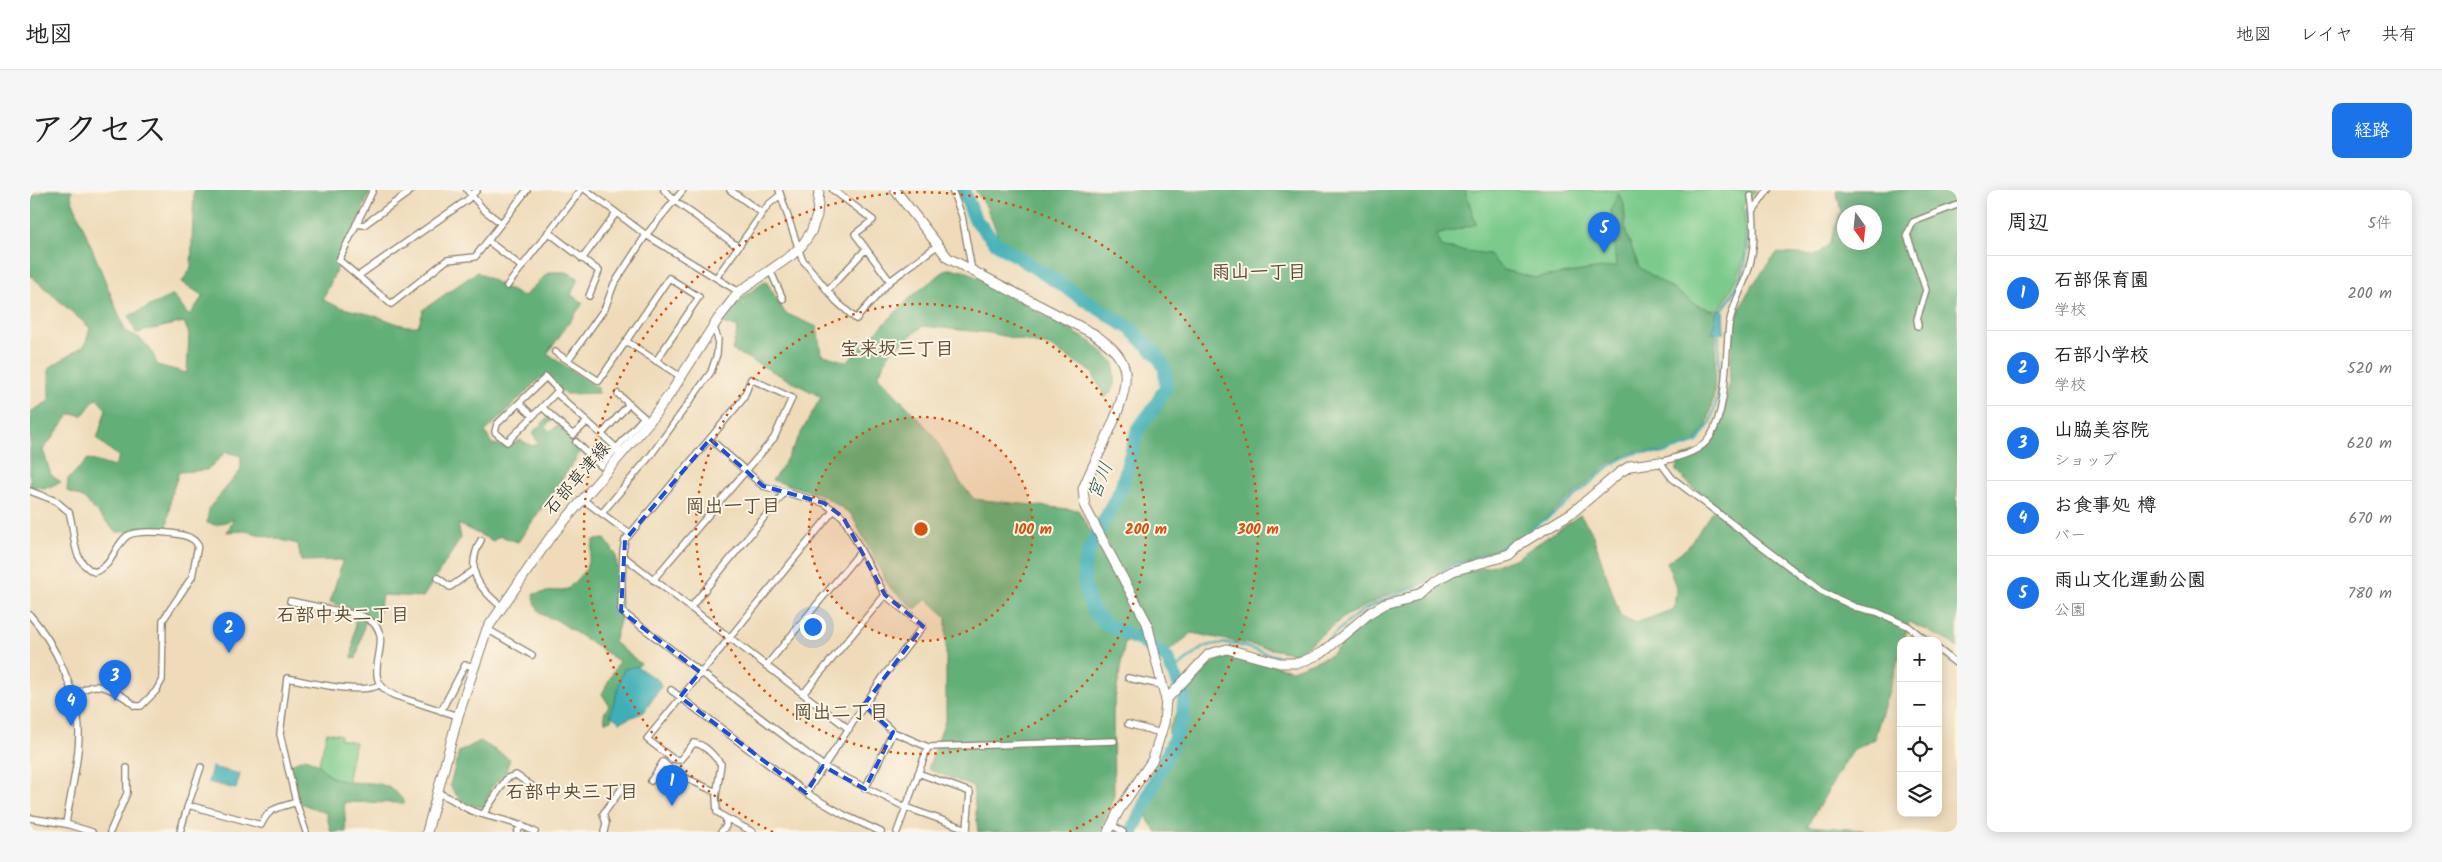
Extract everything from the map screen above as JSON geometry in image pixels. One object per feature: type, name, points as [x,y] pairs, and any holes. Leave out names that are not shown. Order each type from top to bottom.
[{"type":"street","points":[[373,190],[340,260],[391,304],[447,260],[475,257],[527,190]]},
{"type":"street","points":[[356,224],[364,225],[412,190]]},
{"type":"street","points":[[466,190],[484,210],[502,223]]},
{"type":"street","points":[[358,276],[472,196],[477,190]]},
{"type":"street","points":[[508,286],[581,190]]},
{"type":"street","points":[[586,190],[646,235],[739,292]]},
{"type":"street","points":[[664,190],[675,201],[737,246]]},
{"type":"street","points":[[568,360],[605,308],[614,284],[646,235],[684,190]]},
{"type":"street","points":[[730,190],[762,213]]},
{"type":"street","name":"石部草津線","points":[[427,832],[436,792],[458,716],[487,629],[549,539],[681,377],[713,326],[739,292],[798,249],[811,232],[817,215],[819,190]]},
{"type":"street","points":[[833,190],[873,220],[855,234],[890,281]]},
{"type":"street","points":[[895,190],[948,258],[1094,334],[1113,348],[1124,367],[1126,387],[1083,489],[1085,507],[1093,526],[1147,623],[1166,700],[1161,732],[1153,759],[1111,828],[1123,832]]},
{"type":"street","points":[[952,190],[962,216],[972,271]]},
{"type":"street","points":[[1753,211],[1768,190]]},
{"type":"street","points":[[716,278],[737,246],[779,193],[802,259],[827,290],[856,319],[890,281],[938,245]]},
{"type":"street","points":[[1166,700],[1209,654],[1228,649],[1280,663],[1299,663],[1322,653],[1371,612],[1385,604],[1419,595],[1433,582],[1453,571],[1509,554],[1522,543],[1573,512],[1630,466],[1660,462],[1696,450],[1710,437],[1722,398],[1731,314],[1753,252],[1751,196]]},
{"type":"street","points":[[1918,326],[1917,319],[1926,290],[1907,235],[1913,222],[1957,206]]},
{"type":"street","points":[[582,259],[616,213]]},
{"type":"street","points":[[548,232],[599,272],[589,296]]},
{"type":"street","points":[[488,241],[522,267]]},
{"type":"street","points":[[827,290],[866,249]]},
{"type":"street","points":[[770,270],[783,299]]},
{"type":"street","points":[[555,352],[599,381],[669,278],[699,297],[656,361]]},
{"type":"street","points":[[602,513],[651,455],[711,372],[717,354],[718,339],[713,326]]},
{"type":"street","points":[[626,341],[681,377]]},
{"type":"street","points":[[546,377],[558,390],[507,442],[495,432],[497,424],[518,403],[546,377]]},
{"type":"street","points":[[654,580],[774,438],[792,398],[751,379],[743,400],[625,540],[621,611],[824,766],[865,789],[906,807],[967,829],[970,792],[918,773]]},
{"type":"street","points":[[556,394],[619,451],[601,466],[576,442]]},
{"type":"street","points":[[618,394],[646,419]]},
{"type":"street","points":[[518,403],[533,416]]},
{"type":"street","points":[[601,435],[629,404]]},
{"type":"street","points":[[542,407],[573,435],[587,422]]},
{"type":"street","points":[[710,438],[763,486],[824,503],[843,517],[885,595],[923,626],[864,705],[806,793]]},
{"type":"street","points":[[1660,462],[1672,478],[1816,588],[1855,607],[1877,612],[1908,626],[1922,637]]},
{"type":"street","points":[[30,492],[56,501],[69,512],[78,558],[85,568],[94,572],[104,569],[126,537],[132,533],[171,533],[192,538],[198,545],[192,578],[163,620],[162,680],[156,691],[141,706],[135,706],[128,699],[97,686],[90,687],[73,696]]},
{"type":"street","points":[[690,608],[785,492]]},
{"type":"street","points":[[582,500],[630,534]]},
{"type":"street","points":[[753,832],[717,812],[716,792],[721,764],[710,751],[700,744],[694,743],[680,760],[673,759],[647,739],[834,510]]},
{"type":"street","points":[[481,540],[473,556],[473,571],[492,599],[502,607]]},
{"type":"street","points":[[766,666],[861,550]]},
{"type":"street","points":[[623,556],[849,729]]},
{"type":"street","points":[[438,578],[450,586],[473,571]]},
{"type":"street","points":[[803,694],[885,595]]},
{"type":"street","points":[[290,601],[362,616],[372,621],[380,633],[377,666],[379,685],[386,692],[396,696],[458,716]]},
{"type":"street","points":[[30,615],[47,637],[73,696],[78,714],[77,766],[66,824]]},
{"type":"street","points":[[487,629],[532,655]]},
{"type":"street","points":[[1942,652],[1957,664]]},
{"type":"street","points":[[441,711],[465,665],[474,666]]},
{"type":"street","points":[[306,832],[296,802],[280,734],[287,678],[355,690],[372,688],[379,685]]},
{"type":"street","points":[[1128,678],[1161,685]]},
{"type":"street","points":[[671,690],[806,793],[881,832]]},
{"type":"street","points":[[864,705],[893,732],[928,747],[1114,741]]},
{"type":"street","points":[[1128,724],[1161,732]]},
{"type":"street","points":[[865,789],[893,732]]},
{"type":"street","points":[[897,832],[928,747]]},
{"type":"street","points":[[651,781],[663,762],[675,773],[716,792]]},
{"type":"street","points":[[180,832],[201,767]]},
{"type":"street","points":[[110,832],[127,793],[127,768]]},
{"type":"street","points":[[484,814],[507,778],[516,775],[535,788]]},
{"type":"street","points":[[604,832],[603,814],[623,787]]},
{"type":"street","points":[[436,792],[450,796],[467,808],[522,825],[535,832]]},
{"type":"street","points":[[188,805],[261,825],[266,815],[276,807],[296,802]]},
{"type":"street","points":[[30,818],[66,824],[92,832]]},
{"type":"street","points":[[721,832],[726,826],[726,818]]},
{"type":"street","points":[[517,832],[522,825]]},
{"type":"highlighted area","points":[[710,439],[763,486],[824,503],[843,517],[885,595],[923,626],[864,705],[893,732],[865,789],[823,766],[806,793],[680,697],[700,672],[621,611],[625,540]]},
{"type":"green space","points":[[48,190],[72,190],[71,197],[126,332],[146,344],[153,354],[157,365],[187,373],[189,334],[184,322],[136,333],[129,316],[173,295],[189,316],[203,296],[182,282],[191,268],[194,190],[371,190],[323,300],[406,326],[418,326],[424,309],[477,272],[523,297],[549,272],[567,272],[578,278],[571,295],[583,303],[547,354],[598,388],[599,393],[566,394],[541,377],[485,432],[492,444],[507,446],[521,440],[532,446],[538,444],[533,432],[549,417],[552,420],[545,427],[550,431],[559,425],[582,450],[518,542],[500,536],[493,541],[458,524],[461,538],[423,597],[382,595],[378,618],[365,622],[356,659],[352,658],[356,612],[330,602],[343,560],[301,561],[298,544],[245,531],[227,532],[234,519],[216,525],[207,523],[209,508],[241,470],[241,456],[226,452],[207,470],[179,472],[171,496],[167,530],[116,532],[83,498],[67,491],[68,479],[88,459],[114,467],[119,457],[97,439],[106,409],[96,398],[83,415],[70,414],[43,450],[51,475],[61,482],[47,488],[30,487],[30,412],[49,401],[49,368],[85,345],[90,328],[30,275],[30,197]]},
{"type":"green space","points":[[975,190],[1465,190],[1476,224],[1436,235],[1443,248],[1489,254],[1503,270],[1535,278],[1616,266],[1611,209],[1618,193],[1624,204],[1626,233],[1639,267],[1697,305],[1717,312],[1714,395],[1707,425],[1694,444],[1663,453],[1637,451],[1610,463],[1547,517],[1508,545],[1454,563],[1416,586],[1386,596],[1347,615],[1296,654],[1192,633],[1164,655],[1125,641],[1113,712],[1114,796],[1100,832],[978,832],[973,787],[928,769],[946,718],[946,617],[927,599],[915,609],[889,587],[851,514],[822,495],[772,480],[781,469],[821,397],[732,350],[738,328],[723,323],[743,297],[766,281],[785,313],[817,327],[821,354],[846,362],[912,296],[947,269],[964,270],[1093,343],[1114,363],[1114,388],[1105,398],[1092,372],[1049,346],[990,333],[923,326],[890,352],[878,376],[933,434],[960,482],[974,499],[1078,510],[1108,562],[1109,545],[1102,534],[1143,433],[1165,403],[1169,369],[1159,352],[1121,329],[1001,242],[985,204]]},
{"type":"green space","points":[[1399,190],[1756,190],[1743,207],[1745,250],[1735,283],[1720,309],[1699,310],[1532,283],[1440,249]]},
{"type":"green space","points":[[1836,190],[1957,190],[1957,648],[1942,637],[1909,622],[1905,637],[1897,637],[1897,664],[1874,739],[1851,752],[1807,826],[1863,830],[1864,832],[1157,832],[1149,822],[1146,811],[1168,763],[1169,728],[1196,675],[1226,654],[1292,670],[1329,656],[1377,612],[1421,599],[1453,576],[1515,559],[1580,515],[1591,530],[1620,615],[1636,623],[1674,609],[1676,588],[1667,562],[1687,548],[1714,509],[1676,471],[1681,458],[1704,447],[1718,431],[1726,403],[1735,325],[1742,305],[1752,287],[1777,253],[1817,255],[1829,244],[1837,222],[1837,250],[1882,250],[1882,205],[1840,205]]},
{"type":"green space","points":[[605,539],[616,555],[622,614],[614,642],[641,664],[634,668],[624,680],[614,704],[611,720],[605,722],[604,714],[609,705],[602,694],[619,661],[555,619],[542,614],[535,604],[533,594],[568,589],[586,569],[594,540]]},
{"type":"green space","points":[[327,732],[341,735],[340,739],[355,742],[347,783],[326,778],[318,767]]},
{"type":"green space","points":[[480,741],[510,759],[505,773],[491,788],[485,807],[464,802],[456,795],[450,785],[459,752]]},
{"type":"green space","points":[[305,758],[319,765],[334,778],[344,781],[380,784],[389,788],[397,793],[405,803],[344,802],[346,832],[331,832],[326,813],[300,803],[288,765]]},
{"type":"water","points":[[1717,310],[1723,310],[1724,333],[1712,333]]},
{"type":"water","points":[[636,666],[659,681],[661,687],[644,712],[620,722],[610,715],[624,669]]},
{"type":"water","points":[[212,767],[240,774],[236,789],[208,782]]},
{"type":"waterway","name":"宮川","points":[[963,190],[975,219],[996,243],[1131,329],[1158,356],[1165,369],[1166,386],[1155,407],[1138,429],[1121,489],[1089,550],[1084,567],[1085,587],[1092,609],[1106,624],[1138,639],[1167,658],[1184,696],[1183,720],[1132,832]]},
{"type":"waterway","points":[[1722,310],[1731,298],[1746,262],[1748,237],[1746,209]]},
{"type":"waterway","points":[[1440,574],[1451,566],[1499,550],[1555,513],[1611,465],[1628,456],[1639,452],[1660,454],[1697,442],[1711,422],[1718,395],[1719,333]]},
{"type":"waterway","points":[[1305,656],[1320,647],[1367,608],[1429,580]]},
{"type":"waterway","points":[[1174,671],[1201,649],[1216,644],[1228,644],[1276,656],[1300,658]]},
{"type":"place","name":"雨山文化運動公園","points":[[1604,253]]},
{"type":"place","name":"石部小学校","points":[[229,653]]},
{"type":"place","name":"山脇美容院","points":[[115,701]]},
{"type":"place","name":"お食事処 樽","points":[[71,726]]},
{"type":"place","name":"石部保育園","points":[[672,806]]},
{"type":"district","name":"雨山一丁目","points":[[1259,273]]},
{"type":"district","name":"宝来坂三丁目","points":[[897,350]]},
{"type":"district","name":"岡出一丁目","points":[[733,507]]},
{"type":"district","name":"石部中央二丁目","points":[[343,616]]},
{"type":"district","name":"岡出二丁目","points":[[841,713]]},
{"type":"district","name":"石部中央三丁目","points":[[572,793]]}]
